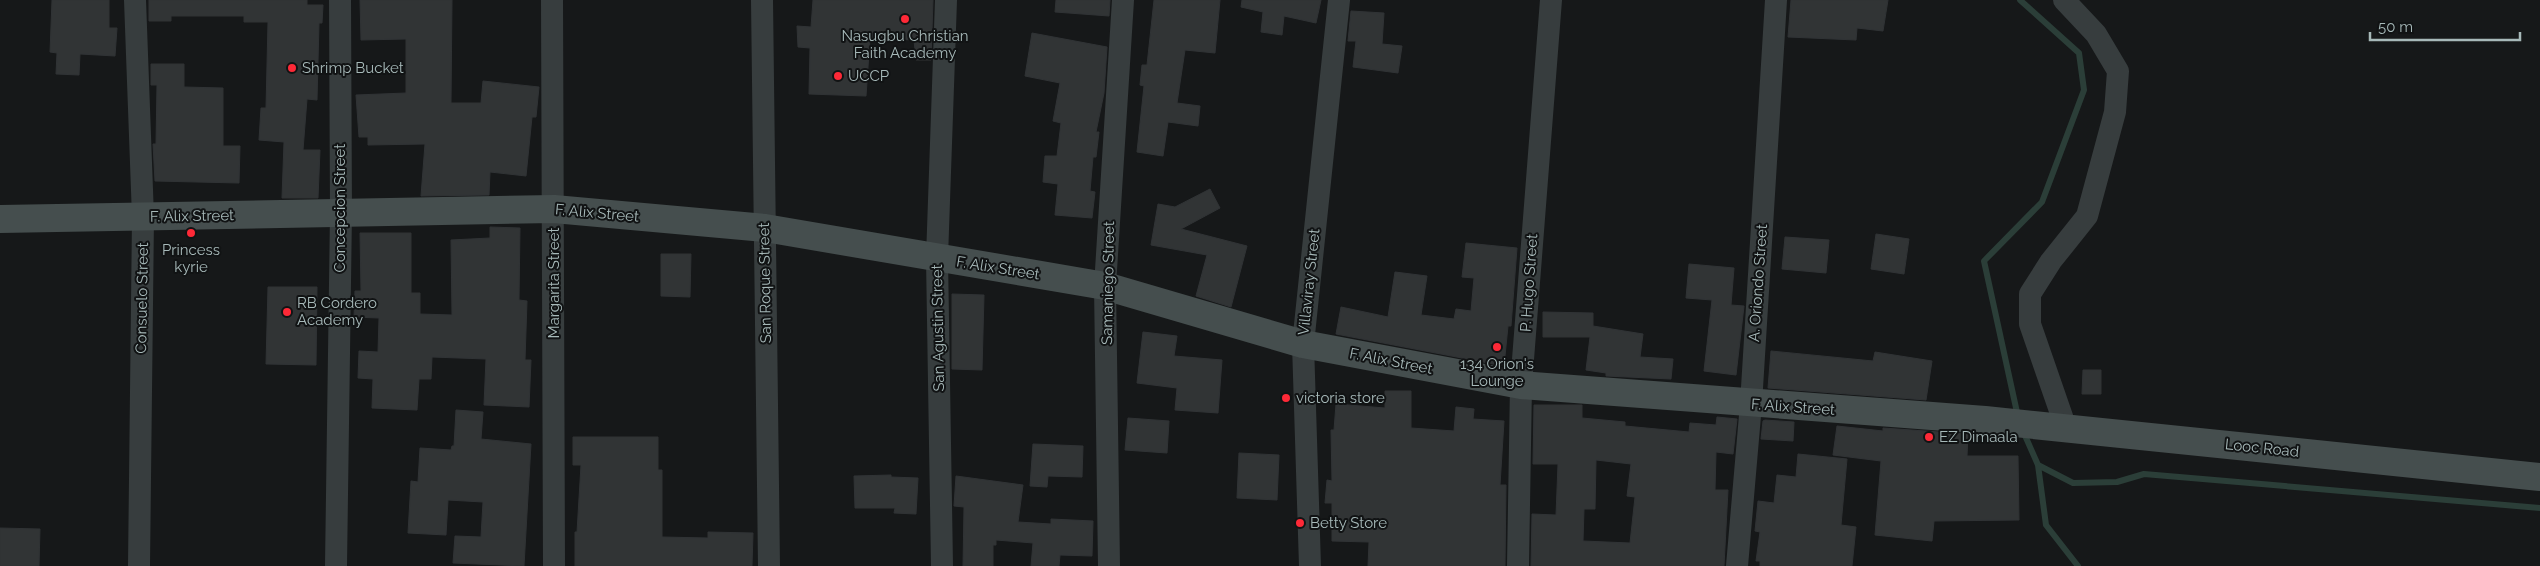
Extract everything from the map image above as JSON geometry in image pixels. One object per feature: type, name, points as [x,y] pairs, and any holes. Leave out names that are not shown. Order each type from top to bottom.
[{"type":"main road","name":"F. Alix Street","points":[[0,219],[554,209],[764,228],[1105,286],[1303,344],[1521,385],[1751,404],[1985,420]]},
{"type":"main road","name":"Looc Road","points":[[1985,420],[2540,477]]},
{"type":"street","name":"Consuelo Street","points":[[135,0],[144,217],[138,566]]},
{"type":"street","name":"Concepcion Street","points":[[336,566],[341,212],[340,0]]},
{"type":"street","name":"Margarita Street","points":[[552,0],[554,566]]},
{"type":"street","name":"San Roque Street","points":[[762,0],[769,566]]},
{"type":"street","name":"San Agustin Street","points":[[942,566],[937,258],[946,0]]},
{"type":"street","name":"Samaniego Street","points":[[1109,566],[1105,286],[1123,0]]},
{"type":"street","name":"Villaviray Street","points":[[1310,566],[1303,344],[1339,0]]},
{"type":"street","name":"P. Hugo Street","points":[[1518,566],[1521,385],[1551,0]]},
{"type":"street","name":"A. Oriondo Street","points":[[1738,566],[1751,404],[1776,0]]},
{"type":"street","points":[[2064,0],[2096,34],[2118,71],[2115,112],[2086,216],[2051,261],[2030,294],[2030,324],[2066,428]]},
{"type":"building","points":[[52,0],[109,0],[109,28],[117,28],[115,56],[80,54],[79,75],[56,74],[57,53],[50,52]]},
{"type":"building","points":[[149,0],[307,0],[307,5],[323,5],[322,23],[319,23],[317,100],[307,99],[303,150],[320,150],[318,198],[282,198],[284,142],[259,140],[261,108],[266,108],[268,22],[244,22],[244,16],[171,16],[171,21],[149,21]]},
{"type":"building","points":[[360,0],[452,0],[451,103],[481,103],[483,81],[539,87],[536,117],[532,117],[526,176],[490,172],[489,195],[421,196],[425,144],[368,145],[368,137],[359,137],[356,95],[406,93],[406,39],[361,40]]},
{"type":"building","points":[[813,0],[933,0],[931,60],[916,60],[914,40],[870,38],[866,96],[809,94],[810,48],[798,47],[797,26],[811,27]]},
{"type":"building","points":[[1056,0],[1110,0],[1109,16],[1055,12]]},
{"type":"building","points":[[1154,0],[1220,0],[1215,53],[1185,50],[1177,103],[1200,106],[1198,126],[1168,122],[1163,156],[1137,152],[1144,86],[1140,85],[1142,65],[1147,65]]},
{"type":"building","points":[[1242,0],[1321,0],[1316,23],[1284,16],[1282,35],[1261,32],[1263,12],[1241,7]]},
{"type":"building","points":[[1791,0],[1888,0],[1883,31],[1857,28],[1856,40],[1788,37]]},
{"type":"building","points":[[1351,11],[1384,13],[1382,44],[1402,46],[1398,73],[1353,67],[1356,41],[1348,41]]},
{"type":"building","points":[[1032,33],[1107,47],[1104,93],[1096,132],[1099,132],[1096,157],[1093,157],[1090,191],[1095,192],[1092,218],[1055,215],[1058,184],[1043,182],[1045,156],[1057,156],[1061,123],[1053,121],[1060,83],[1025,76]]},
{"type":"building","points":[[151,64],[184,64],[184,87],[223,88],[223,146],[240,146],[239,183],[155,181],[153,144],[156,144],[157,85],[151,85]]},
{"type":"building","points":[[1210,189],[1220,208],[1181,229],[1247,246],[1231,307],[1196,296],[1207,255],[1151,245],[1158,204],[1175,207]]},
{"type":"building","points":[[490,227],[520,228],[519,300],[527,301],[525,360],[531,360],[529,407],[484,405],[486,359],[432,357],[431,379],[419,379],[417,410],[372,408],[373,379],[358,378],[359,351],[378,352],[379,318],[354,317],[355,291],[361,291],[360,233],[411,233],[411,293],[420,293],[420,314],[452,315],[451,240],[490,238]]},
{"type":"building","points":[[1876,234],[1909,239],[1904,274],[1871,269]]},
{"type":"building","points":[[1785,237],[1829,240],[1826,273],[1782,269]]},
{"type":"building","points":[[1466,243],[1517,248],[1511,326],[1508,326],[1504,366],[1336,334],[1341,307],[1388,317],[1395,272],[1427,276],[1421,315],[1454,319],[1456,309],[1471,311],[1474,278],[1462,277]]},
{"type":"building","points":[[661,254],[691,254],[690,297],[661,296]]},
{"type":"building","points":[[1689,264],[1734,268],[1731,305],[1744,306],[1736,375],[1704,371],[1712,300],[1686,298]]},
{"type":"building","points":[[268,287],[317,287],[316,365],[266,364]]},
{"type":"building","points":[[952,294],[984,295],[982,370],[952,369]]},
{"type":"building","points":[[1543,312],[1593,313],[1593,326],[1643,334],[1640,357],[1673,359],[1671,379],[1606,376],[1606,373],[1586,370],[1590,337],[1543,337]]},
{"type":"building","points":[[1143,332],[1177,336],[1174,356],[1222,360],[1218,413],[1175,410],[1177,388],[1137,383]]},
{"type":"building","points":[[1771,351],[1873,361],[1875,352],[1932,361],[1926,400],[1768,388]]},
{"type":"building","points":[[2083,370],[2101,370],[2101,394],[2082,394]]},
{"type":"building","points":[[1385,391],[1411,391],[1411,428],[1454,431],[1456,407],[1474,409],[1473,419],[1504,421],[1500,485],[1506,485],[1505,566],[1368,566],[1369,542],[1332,541],[1332,503],[1325,503],[1327,480],[1332,481],[1331,430],[1334,430],[1336,404],[1385,408]]},
{"type":"building","points":[[1534,405],[1582,405],[1582,418],[1625,422],[1625,426],[1689,432],[1690,423],[1716,425],[1717,417],[1737,419],[1733,454],[1716,452],[1715,490],[1728,490],[1724,566],[1531,566],[1532,514],[1556,515],[1558,464],[1533,464]],"holes":[[[1596,460],[1631,464],[1627,496],[1635,497],[1630,543],[1583,541],[1584,509],[1595,509]]]},
{"type":"building","points":[[456,410],[483,412],[481,439],[531,444],[524,566],[453,563],[455,536],[481,537],[483,502],[448,500],[446,535],[408,533],[411,481],[418,482],[420,448],[451,450],[452,446],[454,446]]},
{"type":"building","points":[[1128,418],[1169,421],[1167,453],[1125,450]]},
{"type":"building","points":[[1763,421],[1794,422],[1793,441],[1761,439]]},
{"type":"building","points":[[1837,426],[1883,431],[1883,428],[1968,434],[1967,456],[2018,456],[2019,520],[1934,521],[1932,541],[1875,535],[1881,461],[1833,455]]},
{"type":"building","points":[[573,437],[658,437],[658,470],[662,470],[662,537],[708,538],[708,532],[753,533],[752,566],[575,566],[575,532],[577,532],[581,465],[573,465]]},
{"type":"building","points":[[1033,444],[1083,446],[1082,477],[1048,476],[1047,487],[1030,486]]},
{"type":"building","points":[[1239,453],[1279,455],[1277,500],[1237,498]]},
{"type":"building","points":[[1798,454],[1847,459],[1841,525],[1856,527],[1852,566],[1760,566],[1760,561],[1756,561],[1760,532],[1755,531],[1758,501],[1774,503],[1777,475],[1796,477]]},
{"type":"building","points":[[891,475],[891,477],[918,478],[916,514],[894,513],[895,508],[855,508],[854,476]]},
{"type":"building","points":[[956,476],[1023,485],[1018,522],[1051,524],[1051,519],[1093,521],[1092,556],[1060,555],[1059,566],[1031,566],[1033,543],[996,540],[996,545],[993,545],[993,566],[963,566],[964,507],[954,506]]},
{"type":"building","points":[[0,528],[40,529],[39,566],[0,566]]},
{"type":"waterway","points":[[2018,417],[1984,261],[2042,202],[2084,90],[2079,53],[2020,0]]},
{"type":"waterway","points":[[2023,431],[2038,465],[2046,525],[2078,566]]},
{"type":"waterway","points":[[2038,465],[2073,483],[2117,482],[2144,474],[2540,508]]},
{"type":"place","name":"Nasugbu Christian Faith Academy","points":[[905,19]]},
{"type":"place","name":"Shrimp Bucket","points":[[292,68]]},
{"type":"place","name":"UCCP","points":[[838,76]]},
{"type":"place","name":"Princess kyrie","points":[[191,233]]},
{"type":"place","name":"RB Cordero Academy","points":[[287,312]]},
{"type":"place","name":"134 Orion's Lounge","points":[[1497,347]]},
{"type":"place","name":"victoria store","points":[[1286,398]]},
{"type":"place","name":"EZ Dimaala","points":[[1929,437]]},
{"type":"place","name":"Betty Store","points":[[1300,523]]}]
